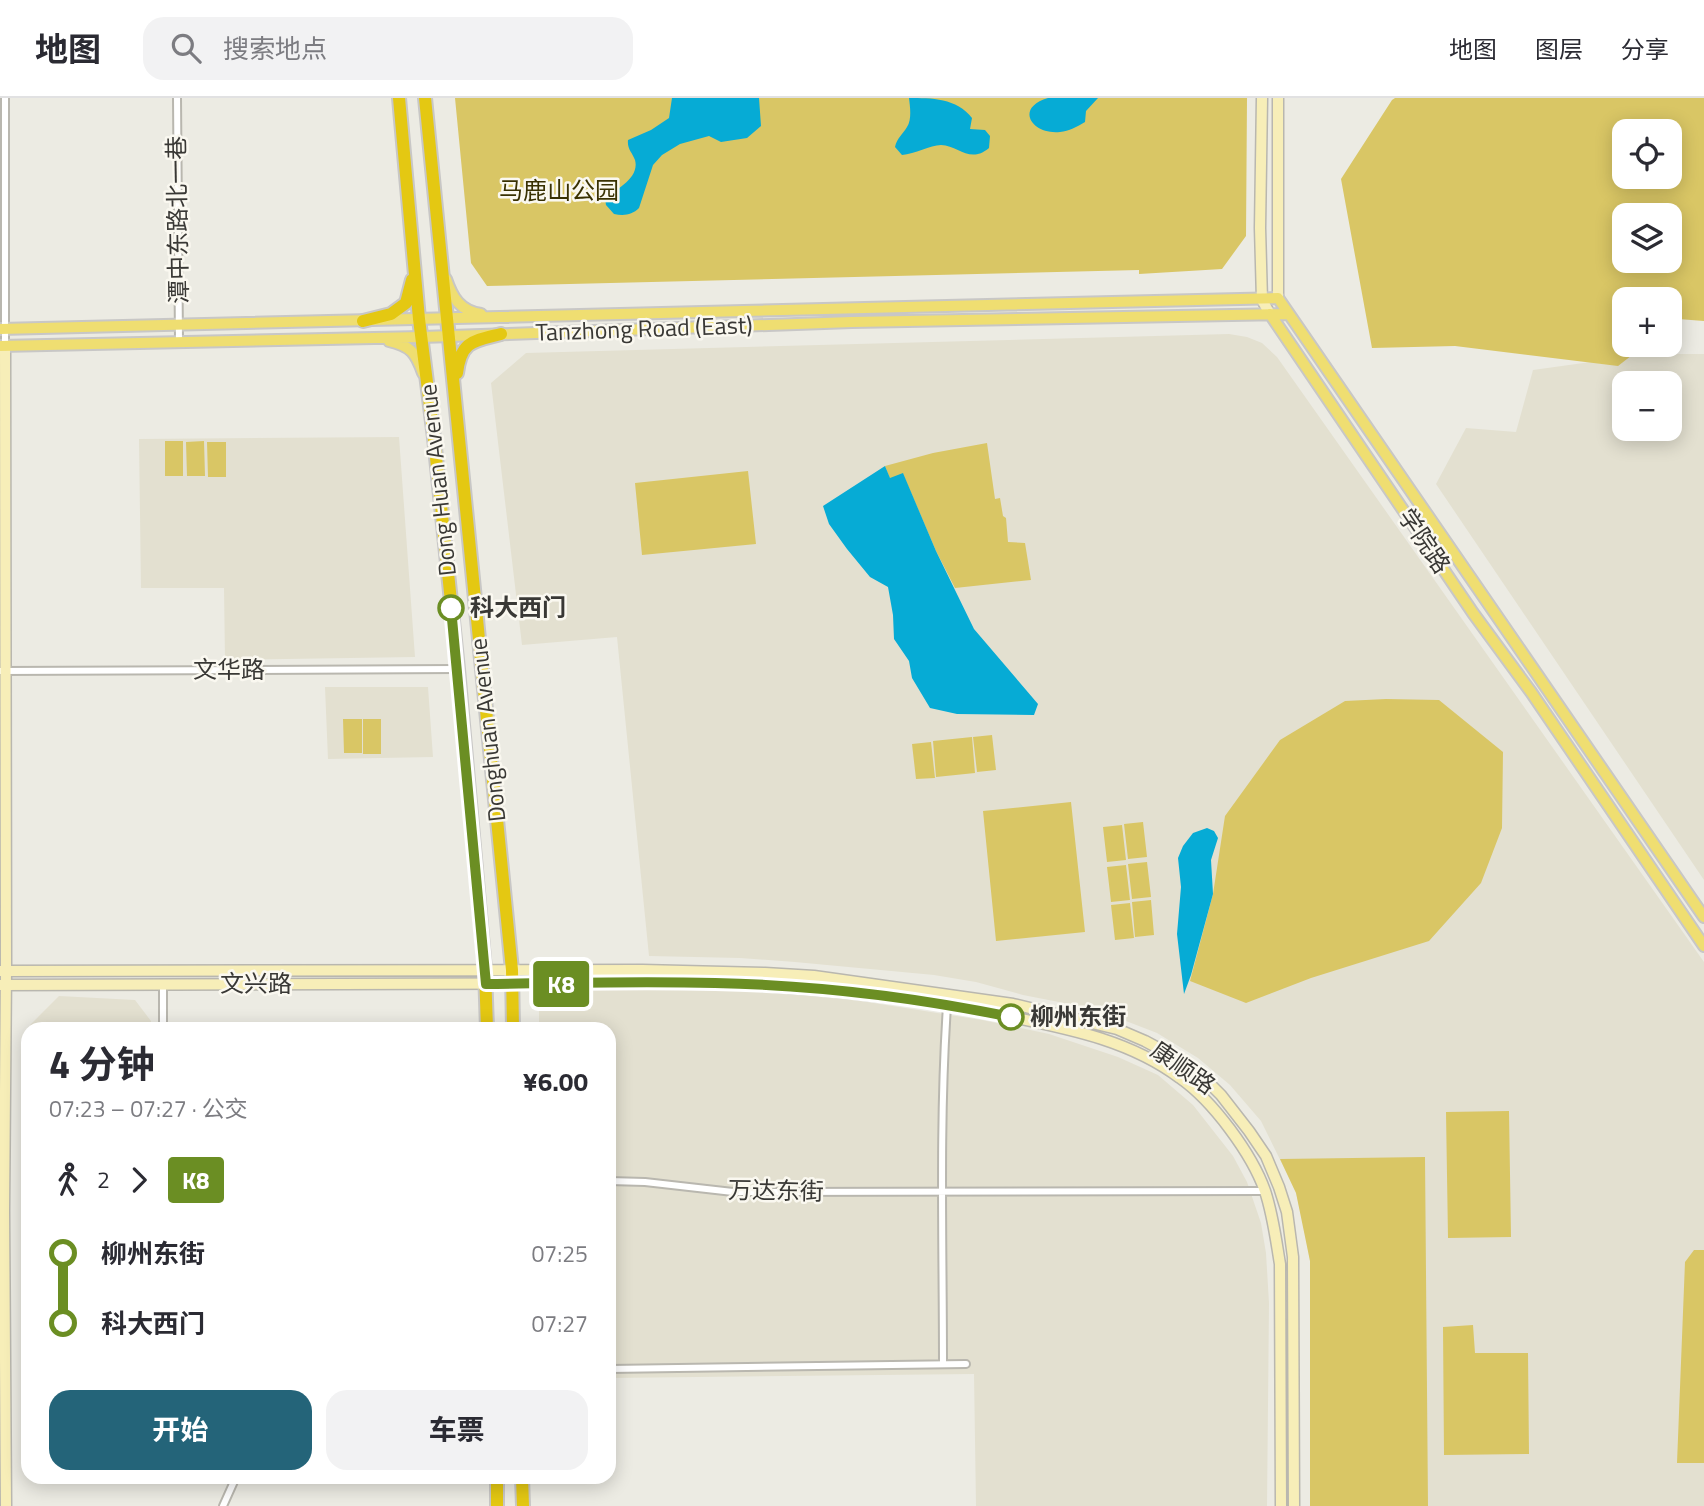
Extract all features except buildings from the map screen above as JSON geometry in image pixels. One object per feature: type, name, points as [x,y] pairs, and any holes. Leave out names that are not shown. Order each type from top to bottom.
[{"type":"highway","name":"Dong Huan Avenue","points":[[398,98],[419,319],[458,669],[486,977],[487,1022]]},
{"type":"highway","name":"Donghuan Avenue","points":[[425,98],[512,977],[513,1022]]},
{"type":"highway","points":[[363,321],[391,314],[406,303],[414,258]]},
{"type":"highway","points":[[455,397],[463,349],[475,340],[501,334]]},
{"type":"highway","points":[[497,1484],[497,1506]]},
{"type":"highway","points":[[522,1484],[523,1506]]},
{"type":"main road","name":"学院路","points":[[1262,98],[1262,300],[1465,602],[1531,692],[1704,946]]},
{"type":"main road","points":[[1278,98],[1278,299]]},
{"type":"main road","points":[[440,262],[452,294],[461,307],[474,313],[501,317]]},
{"type":"main road","name":"Tanzhong Road (East)","points":[[3,329],[1278,299]]},
{"type":"main road","name":"学院路","points":[[1278,299],[1704,917]]},
{"type":"main road","name":"Tanzhong Road (East)","points":[[3,346],[422,337],[852,322],[1289,314]]},
{"type":"main road","points":[[366,338],[411,348],[428,384]]},
{"type":"main road","points":[[3,346],[2,1210],[6,1506]]},
{"type":"main road","name":"康顺路","points":[[512,977],[705,970],[814,976],[889,985],[1013,1004],[1117,1029],[1145,1041],[1201,1075],[1221,1094],[1266,1156],[1287,1212],[1294,1284],[1294,1506]]},
{"type":"main road","name":"文兴路","points":[[3,971],[512,977]]},
{"type":"main road","name":"文兴路","points":[[3,985],[486,977]]},
{"type":"main road","name":"康顺路","points":[[512,977],[716,983],[843,991],[947,1006],[1058,1026],[1102,1039],[1146,1056],[1181,1078],[1206,1100],[1251,1162],[1265,1191],[1275,1233],[1280,1264],[1281,1506]]},
{"type":"street","points":[[3,346],[5,98]]},
{"type":"street","name":"潭中东路北一巷","points":[[177,98],[179,342]]},
{"type":"street","name":"文华路","points":[[3,671],[458,669]]},
{"type":"street","points":[[163,984],[163,1022]]},
{"type":"street","points":[[943,1364],[947,1006]]},
{"type":"street","name":"万达东街","points":[[616,1181],[733,1192],[1265,1191]]},
{"type":"street","points":[[616,1369],[966,1364]]},
{"type":"street","points":[[223,1506],[233,1484]]},
{"type":"shaded area","points":[[1229,334],[1262,343],[1277,357],[1704,962],[1704,1506],[1310,1506],[1310,1261],[1304,1228],[1296,1192],[1261,1121],[1230,1085],[1198,1058],[1157,1033],[1113,1016],[976,982],[934,975],[795,962],[649,956],[617,637],[522,645],[491,383],[526,353]]},
{"type":"shaded area","points":[[1682,354],[1704,354],[1704,880],[1436,484],[1466,428],[1516,432],[1533,370],[1626,357],[1682,357]]},
{"type":"shaded area","points":[[399,437],[415,657],[225,660],[224,588],[141,588],[139,439]]},
{"type":"shaded area","points":[[325,687],[428,687],[433,757],[328,759]]},
{"type":"shaded area","points":[[552,990],[782,992],[848,999],[982,1020],[1049,1034],[1118,1057],[1158,1075],[1193,1105],[1233,1156],[1247,1182],[1261,1223],[1269,1303],[1267,1506],[976,1506],[974,1374],[616,1378],[616,1022],[539,1022],[539,1004]]},
{"type":"shaded area","points":[[59,996],[135,1000],[151,1021],[151,1022],[33,1022]]},
{"type":"green space","name":"马鹿山公园","points":[[455,98],[1247,98],[1246,236],[1222,269],[1139,274],[1139,270],[487,286],[471,263]]},
{"type":"green space","points":[[1395,98],[1704,98],[1704,321],[1682,319],[1682,287],[1612,287],[1612,357],[1630,357],[1618,366],[1455,346],[1372,348],[1341,179]]},
{"type":"green space","points":[[165,441],[183,441],[183,476],[165,476]]},
{"type":"green space","points":[[204,441],[205,476],[187,476],[186,442]]},
{"type":"green space","points":[[207,442],[226,442],[226,477],[208,477]]},
{"type":"green space","points":[[987,443],[995,499],[1000,498],[1003,516],[1006,518],[1008,542],[1025,543],[1031,580],[955,588],[903,474],[890,479],[885,466],[933,453]]},
{"type":"green space","points":[[748,471],[756,544],[642,555],[635,483]]},
{"type":"green space","points":[[1439,700],[1503,752],[1502,828],[1481,883],[1429,941],[1311,978],[1246,1003],[1190,981],[1213,894],[1225,816],[1280,740],[1345,701]]},
{"type":"green space","points":[[343,719],[362,719],[362,753],[344,753]]},
{"type":"green space","points":[[363,719],[381,719],[381,754],[363,754]]},
{"type":"green space","points":[[992,735],[996,770],[977,772],[973,737]]},
{"type":"green space","points":[[972,737],[975,773],[936,777],[933,741]]},
{"type":"green space","points":[[931,742],[935,778],[916,779],[912,744]]},
{"type":"green space","points":[[1071,802],[1085,932],[996,941],[983,811]]},
{"type":"green space","points":[[1143,822],[1147,857],[1128,859],[1124,824]]},
{"type":"green space","points":[[1122,825],[1126,860],[1107,862],[1103,827]]},
{"type":"green space","points":[[1147,862],[1151,897],[1132,899],[1128,864]]},
{"type":"green space","points":[[1126,865],[1130,900],[1111,902],[1107,867]]},
{"type":"green space","points":[[1151,900],[1154,935],[1135,937],[1132,902]]},
{"type":"green space","points":[[1130,903],[1134,938],[1115,940],[1111,905]]},
{"type":"green space","points":[[1509,1111],[1511,1237],[1448,1238],[1446,1112]]},
{"type":"green space","points":[[1425,1157],[1428,1506],[1310,1506],[1310,1261],[1296,1193],[1280,1159]]},
{"type":"green space","points":[[1694,1250],[1704,1250],[1704,1463],[1677,1463],[1685,1262]]},
{"type":"green space","points":[[1473,1325],[1475,1353],[1528,1353],[1529,1454],[1444,1455],[1443,1327]]},
{"type":"water","points":[[672,98],[759,98],[761,126],[747,138],[721,142],[709,136],[680,144],[662,155],[653,165],[639,208],[628,214],[614,214],[606,205],[605,198],[631,178],[636,166],[628,140],[669,118]]},
{"type":"water","points":[[909,98],[935,99],[959,106],[972,118],[970,129],[985,130],[990,136],[989,148],[982,153],[970,154],[941,145],[902,155],[895,147],[910,120]]},
{"type":"water","points":[[1048,98],[1098,98],[1086,111],[1085,122],[1060,132],[1050,132],[1035,125],[1029,114],[1038,102]]},
{"type":"water","points":[[885,466],[890,478],[903,473],[936,551],[974,629],[1038,704],[1034,715],[957,714],[930,708],[912,678],[909,661],[894,639],[888,587],[870,577],[847,549],[829,524],[823,506]]},
{"type":"water","points":[[1207,828],[1214,831],[1218,838],[1211,860],[1213,894],[1184,994],[1177,934],[1181,887],[1178,858],[1193,833]]},
{"type":"bus line","name":"K8","points":[[451,608],[486,984],[716,983],[798,987],[912,1000],[1011,1017]]},
{"type":"place","name":"科大西门","points":[[451,608]]},
{"type":"place","name":"柳州东街","points":[[1011,1017]]}]
